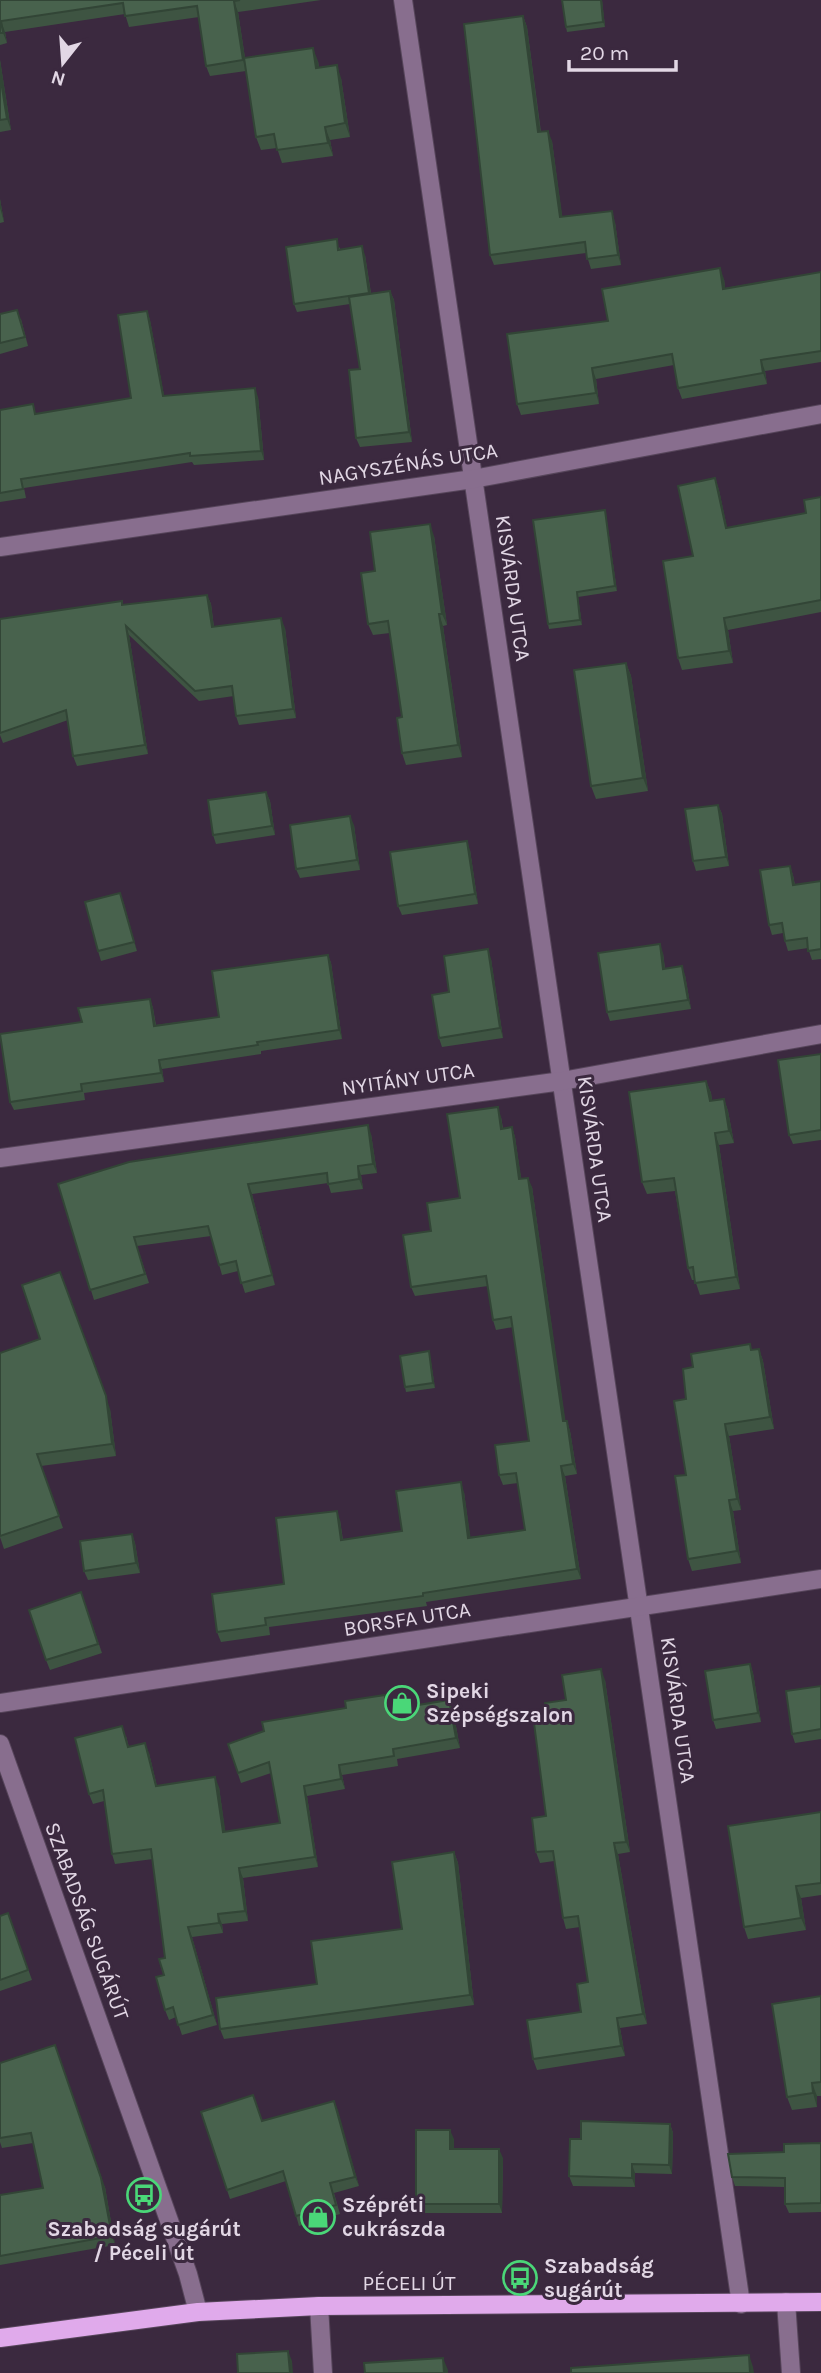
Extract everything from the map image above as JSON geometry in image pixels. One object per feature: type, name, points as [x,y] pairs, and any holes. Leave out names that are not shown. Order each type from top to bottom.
[{"type":"main road","name":"PÉCELI ÚT","points":[[0,2339],[198,2312],[319,2306],[821,2302]]},
{"type":"street","name":"KISVÁRDA UTCA","points":[[403,0],[741,2304]]},
{"type":"street","name":"NAGYSZÉNÁS UTCA","points":[[0,547],[474,479],[821,414]]},
{"type":"street","name":"NYITÁNY UTCA","points":[[0,1158],[562,1081],[821,1034]]},
{"type":"street","name":"BORSFA UTCA","points":[[0,1703],[821,1579]]},
{"type":"street","name":"SZABADSÁG SUGÁRÚT","points":[[0,1744],[188,2274],[198,2312]]},
{"type":"street","points":[[786,2302],[791,2373]]},
{"type":"street","points":[[319,2306],[323,2373]]},
{"type":"building","points":[[0,0],[240,0],[234,1],[243,60],[206,66],[197,6],[125,16],[123,3],[1,21],[3,33],[0,33]]},
{"type":"building","points":[[562,0],[601,0],[603,22],[566,27]]},
{"type":"building","points":[[523,16],[538,132],[548,131],[560,217],[612,211],[618,255],[587,259],[585,242],[490,255],[464,24]]},
{"type":"building","points":[[313,48],[316,68],[337,65],[345,123],[325,127],[328,143],[277,150],[274,134],[256,137],[244,58]]},
{"type":"building","points":[[0,75],[7,119],[0,120]]},
{"type":"building","points":[[337,239],[338,250],[362,246],[369,293],[294,304],[286,247]]},
{"type":"building","points":[[720,268],[723,289],[821,272],[821,351],[761,360],[763,373],[678,388],[672,354],[592,368],[596,393],[517,404],[507,334],[608,321],[602,289]]},
{"type":"building","points":[[390,291],[409,432],[356,438],[349,370],[360,369],[349,297]]},
{"type":"building","points":[[17,310],[25,337],[0,343],[0,314]]},
{"type":"building","points":[[147,311],[163,396],[255,388],[261,451],[190,456],[190,453],[21,479],[23,489],[0,493],[0,410],[33,404],[35,414],[131,398],[118,315]]},
{"type":"building","points":[[715,478],[726,528],[806,513],[804,500],[821,497],[821,600],[724,618],[729,651],[678,658],[663,561],[693,556],[678,486]]},
{"type":"building","points":[[605,510],[615,586],[577,592],[580,620],[548,624],[533,520]]},
{"type":"building","points":[[430,524],[442,614],[439,614],[458,745],[402,753],[397,718],[402,717],[388,621],[368,624],[361,573],[375,571],[370,532]]},
{"type":"building","points":[[207,595],[212,627],[281,618],[293,709],[236,716],[232,686],[195,691],[126,626],[145,745],[73,756],[66,710],[0,733],[0,619],[122,601],[122,605]]},
{"type":"building","points":[[626,663],[643,778],[591,786],[574,670]]},
{"type":"building","points":[[266,792],[272,826],[213,835],[208,800]]},
{"type":"building","points":[[718,805],[726,857],[693,861],[685,809]]},
{"type":"building","points":[[350,816],[357,860],[296,869],[290,825]]},
{"type":"building","points":[[467,841],[475,894],[398,906],[390,852]]},
{"type":"building","points":[[790,866],[793,885],[821,881],[821,949],[808,951],[807,938],[785,941],[782,923],[769,925],[760,870]]},
{"type":"building","points":[[120,893],[134,942],[98,951],[85,902]]},
{"type":"building","points":[[660,944],[663,969],[682,966],[688,1000],[607,1012],[598,953]]},
{"type":"building","points":[[488,949],[500,1028],[439,1038],[432,995],[449,992],[444,956]]},
{"type":"building","points":[[328,955],[339,1030],[159,1060],[161,1073],[81,1084],[82,1091],[10,1102],[0,1034],[82,1022],[78,1008],[150,999],[154,1026],[219,1017],[212,971]]},
{"type":"building","points":[[821,1054],[821,1130],[789,1135],[778,1060]]},
{"type":"building","points":[[706,1081],[710,1101],[724,1099],[729,1131],[715,1133],[736,1277],[695,1283],[693,1267],[688,1268],[674,1178],[642,1182],[629,1092]]},
{"type":"building","points":[[498,1107],[501,1129],[512,1127],[519,1179],[528,1178],[563,1421],[567,1421],[573,1464],[561,1466],[577,1569],[423,1593],[423,1596],[265,1618],[266,1625],[217,1632],[212,1594],[284,1584],[276,1518],[337,1511],[341,1540],[402,1531],[396,1491],[461,1482],[468,1538],[525,1530],[516,1473],[499,1475],[495,1445],[529,1441],[511,1317],[493,1320],[486,1276],[411,1287],[403,1235],[431,1231],[427,1203],[460,1198],[447,1114]]},
{"type":"building","points":[[368,1125],[373,1164],[358,1166],[359,1179],[328,1184],[327,1173],[248,1184],[272,1275],[241,1283],[236,1261],[219,1265],[208,1226],[134,1237],[145,1274],[90,1290],[58,1184],[129,1162]]},
{"type":"building","points":[[60,1272],[106,1396],[112,1444],[37,1454],[59,1516],[0,1536],[0,1353],[40,1339],[22,1285]]},
{"type":"building","points":[[750,1344],[751,1350],[759,1349],[770,1417],[725,1424],[737,1499],[729,1500],[737,1551],[688,1559],[675,1476],[686,1475],[674,1401],[686,1399],[683,1369],[693,1367],[691,1354]]},
{"type":"building","points":[[429,1351],[433,1383],[405,1387],[400,1356]]},
{"type":"building","points":[[132,1534],[136,1563],[84,1571],[80,1541]]},
{"type":"building","points":[[81,1592],[98,1644],[46,1660],[29,1610]]},
{"type":"building","points":[[750,1664],[758,1713],[713,1720],[705,1671]]},
{"type":"building","points":[[601,1669],[626,1842],[614,1843],[643,2014],[617,2018],[621,2046],[533,2059],[527,2020],[581,2012],[577,1984],[588,1982],[578,1916],[563,1918],[553,1851],[536,1852],[532,1818],[546,1816],[534,1723],[548,1721],[545,1703],[566,1700],[562,1675]]},
{"type":"building","points":[[821,1686],[821,1729],[792,1734],[786,1691]]},
{"type":"building","points":[[385,1695],[387,1710],[449,1700],[456,1738],[393,1749],[394,1756],[339,1765],[341,1779],[304,1786],[315,1857],[239,1868],[245,1911],[218,1914],[219,1923],[188,1927],[213,2015],[178,2025],[173,2007],[165,2010],[156,1977],[164,1975],[159,1959],[165,1958],[151,1849],[112,1854],[103,1790],[89,1794],[75,1738],[122,1726],[128,1747],[145,1743],[156,1786],[215,1777],[223,1832],[280,1823],[269,1762],[238,1773],[228,1744],[264,1731],[262,1722],[346,1708],[345,1701]]},
{"type":"building","points":[[821,1812],[821,1883],[796,1886],[801,1918],[744,1927],[728,1826]]},
{"type":"building","points":[[454,1852],[470,1995],[220,2029],[216,1998],[317,1984],[311,1941],[402,1929],[392,1862]]},
{"type":"building","points":[[8,1913],[28,1970],[0,1980],[0,1916]]},
{"type":"building","points":[[821,1996],[821,2082],[812,2083],[813,2093],[787,2097],[772,2004]]},
{"type":"building","points":[[55,2045],[101,2178],[112,2236],[0,2256],[0,2195],[43,2188],[31,2133],[0,2138],[0,2063]]},
{"type":"building","points":[[253,2095],[262,2121],[334,2101],[355,2177],[330,2183],[336,2205],[296,2216],[283,2171],[227,2190],[201,2112]]},
{"type":"building","points":[[581,2121],[670,2124],[669,2165],[632,2164],[632,2178],[569,2176],[570,2139],[581,2139]]},
{"type":"building","points":[[416,2130],[450,2130],[450,2149],[499,2149],[499,2204],[416,2204]]},
{"type":"building","points":[[821,2143],[821,2203],[785,2204],[785,2178],[732,2177],[728,2154],[784,2152],[784,2144]]},
{"type":"building","points":[[288,2351],[290,2373],[238,2373],[237,2354]]},
{"type":"building","points":[[749,2355],[750,2373],[571,2373],[571,2368]]},
{"type":"building","points":[[443,2358],[444,2373],[365,2373],[364,2363]]},
{"type":"place","name":"Sipeki Szépségszalon","points":[[402,1703]]},
{"type":"place","name":"Szabadság sugárút / Péceli út","points":[[144,2195]]},
{"type":"place","name":"Szépréti cukrászda","points":[[318,2217]]},
{"type":"place","name":"Szabadság sugárút","points":[[520,2278]]}]
